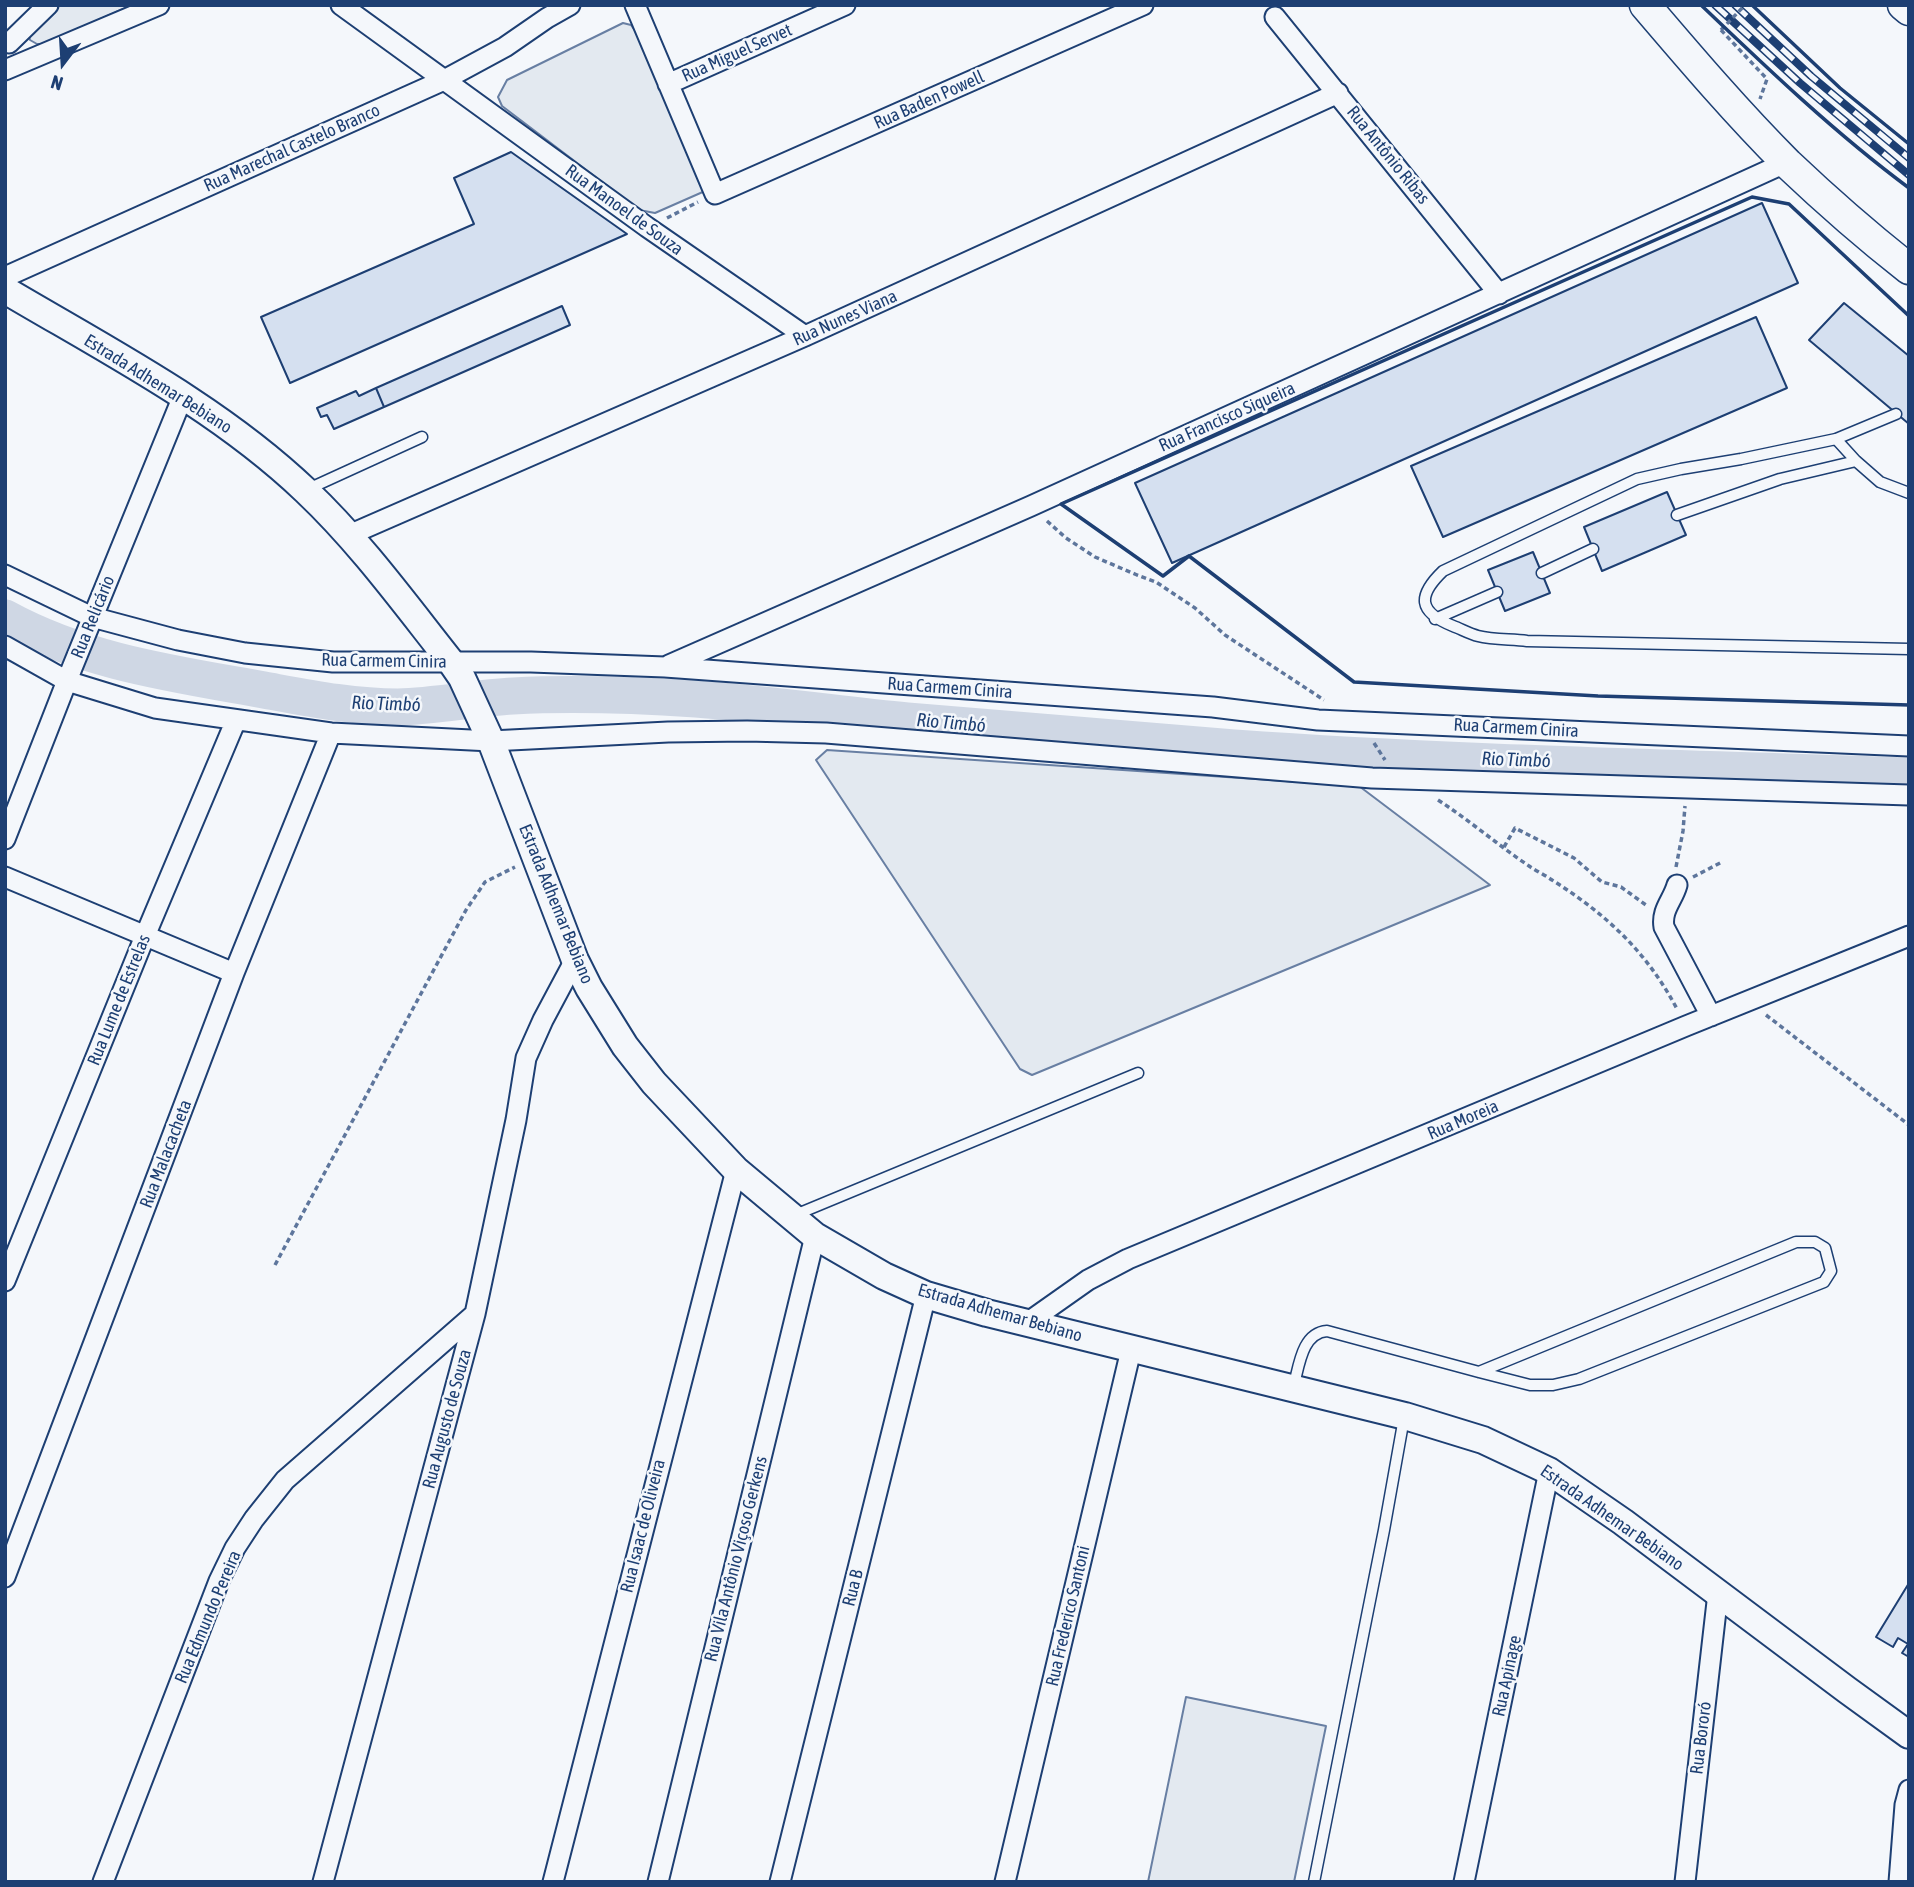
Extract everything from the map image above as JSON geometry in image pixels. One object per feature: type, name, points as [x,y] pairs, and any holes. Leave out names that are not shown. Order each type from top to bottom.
[{"type":"main road","points":[[1645,5],[1787,162],[1909,269]]},
{"type":"main road","points":[[1903,5],[1909,10]]},
{"type":"main road","name":"Estrada Adhemar Bebiano","points":[[5,290],[183,396],[248,442],[306,490],[349,535],[457,670],[488,733],[576,960],[589,988],[625,1046],[654,1083],[736,1170],[815,1236],[884,1276],[926,1295],[1131,1350],[1405,1416],[1483,1440],[1549,1471],[1623,1522],[1909,1735]]},
{"type":"street","points":[[28,61],[7,41],[48,5]]},
{"type":"street","points":[[5,70],[159,5]]},
{"type":"street","name":"Rua Manoel de Souza","points":[[341,5],[647,228],[806,336]]},
{"type":"street","name":"Rua Marechal Castelo Branco","points":[[5,277],[444,80],[505,47],[570,5]]},
{"type":"street","points":[[635,5],[715,194]]},
{"type":"street","name":"Rua Miguel Servet","points":[[668,83],[845,5]]},
{"type":"street","name":"Rua Baden Powell","points":[[715,194],[1143,5]]},
{"type":"street","name":"Rua Antônio Ribas","points":[[1275,17],[1499,293]]},
{"type":"street","name":"Rua Nunes Viana","points":[[349,535],[806,336],[1338,93]]},
{"type":"street","name":"Rua Francisco Siqueira","points":[[665,667],[1031,506],[1787,162]]},
{"type":"street","name":"Rua Relicário","points":[[5,839],[183,396]]},
{"type":"street","name":"Rua Carmem Cinira","points":[[5,575],[90,624],[245,653],[333,663],[457,670],[531,662],[665,667],[1213,707],[1318,720],[1909,746]]},
{"type":"street","points":[[5,646],[155,708],[331,733],[826,733],[1407,780],[1909,795]]},
{"type":"street","name":"Rua Lume de Estrelas","points":[[5,1282],[236,720]]},
{"type":"street","name":"Rua Malacacheta","points":[[7,1570],[234,973],[331,733]]},
{"type":"street","points":[[5,877],[234,973]]},
{"type":"street","points":[[1677,885],[1662,917],[1664,927],[1711,1016]]},
{"type":"street","name":"Rua Moreia","points":[[1027,1323],[1088,1280],[1128,1259],[1909,936]]},
{"type":"street","name":"Rua Augusto de Souza","points":[[323,1882],[475,1314],[516,1120],[526,1058],[543,1020],[576,960]]},
{"type":"street","name":"Rua Isaac de Oliveira","points":[[553,1882],[736,1170]]},
{"type":"street","name":"Rua Vila Antônio Viçoso Gerkens","points":[[658,1882],[815,1236]]},
{"type":"street","name":"Rua B","points":[[780,1882],[926,1295]]},
{"type":"street","name":"Rua Edmundo Pereira","points":[[103,1882],[219,1581],[254,1518],[285,1480],[475,1314]]},
{"type":"street","name":"Rua Frederico Santoni","points":[[1005,1882],[1131,1350]]},
{"type":"street","name":"Rua Apinage","points":[[1464,1882],[1549,1471]]},
{"type":"street","name":"Rua Bororó","points":[[1685,1882],[1718,1593]]},
{"type":"street","points":[[1899,1882],[1904,1815],[1909,1790]]},
{"type":"lane","points":[[1896,414],[1836,439],[1637,479],[1443,571],[1429,584],[1424,597],[1427,608],[1435,619],[1478,636],[1527,641],[1909,649]]},
{"type":"lane","points":[[306,490],[422,437]]},
{"type":"lane","points":[[1836,439],[1880,482],[1909,493]]},
{"type":"lane","points":[[1677,515],[1780,479],[1856,461]]},
{"type":"lane","points":[[1542,573],[1593,550]]},
{"type":"lane","points":[[1435,619],[1497,592]]},
{"type":"lane","points":[[791,1216],[1138,1073]]},
{"type":"lane","points":[[1293,1389],[1305,1347],[1312,1336],[1327,1331],[1479,1372],[1530,1385],[1553,1385],[1578,1379],[1824,1282],[1831,1271],[1825,1248],[1815,1242],[1796,1242],[1479,1372]]},
{"type":"lane","points":[[1314,1882],[1405,1416]]},
{"type":"path","points":[[1745,5],[1721,30],[1768,79],[1751,125]]},
{"type":"path","points":[[647,228],[715,194]]},
{"type":"path","points":[[1031,506],[1066,538],[1116,566],[1157,582],[1195,608],[1225,635],[1325,701]]},
{"type":"path","points":[[1407,780],[1574,895],[1625,936],[1666,989],[1686,1026]]},
{"type":"path","points":[[1686,789],[1683,831],[1674,878],[1677,885],[1722,862]]},
{"type":"path","points":[[1504,847],[1515,828],[1574,858],[1602,882],[1621,887],[1662,917]]},
{"type":"path","points":[[275,1265],[466,910],[485,882],[536,857]]},
{"type":"path","points":[[1747,1001],[1909,1125]]},
{"type":"shaded area","points":[[59,5],[132,5],[44,44],[30,40],[28,32]]},
{"type":"shaded area","points":[[623,23],[631,25],[636,32],[705,191],[655,213],[639,210],[502,106],[498,97],[507,80]]},
{"type":"shaded area","points":[[827,750],[1359,786],[1490,885],[1032,1075],[1020,1069],[816,760]]},
{"type":"shaded area","points":[[1186,1697],[1326,1726],[1294,1882],[1148,1882]]},
{"type":"building","points":[[511,152],[627,234],[290,383],[261,317],[474,224],[454,178]]},
{"type":"building","points":[[1762,203],[1798,283],[1172,563],[1135,483]]},
{"type":"building","points":[[1844,303],[1909,356],[1909,424],[1809,340]]},
{"type":"building","points":[[562,306],[570,325],[384,407],[376,388]]},
{"type":"building","points":[[1756,317],[1787,388],[1443,537],[1411,466]]},
{"type":"building","points":[[376,388],[384,407],[334,429],[327,415],[321,417],[317,408],[356,391],[359,396]]},
{"type":"building","points":[[1667,492],[1686,535],[1602,571],[1584,527]]},
{"type":"building","points":[[1533,552],[1550,593],[1505,611],[1488,570]]},
{"type":"building","points":[[1909,1583],[1909,1657],[1902,1653],[1908,1644],[1898,1638],[1893,1647],[1876,1637]]},
{"type":"waterway","name":"Rio Timbó","points":[[5,618],[67,646],[131,664],[330,702],[364,705],[398,707],[536,695],[650,696],[1030,732],[1318,753],[1572,765],[1909,776]]},
{"type":"railway","points":[[1715,5],[1800,83],[1909,175]]},
{"type":"railway","points":[[1735,5],[1811,76],[1909,158]]},
{"type":"wall","points":[[1701,5],[1828,123],[1909,188]]},
{"type":"wall","points":[[1752,5],[1840,88],[1909,144]]},
{"type":"wall","points":[[1909,316],[1789,204],[1752,197],[1061,504],[1163,576],[1189,556],[1354,682],[1598,696],[1909,705]]}]
